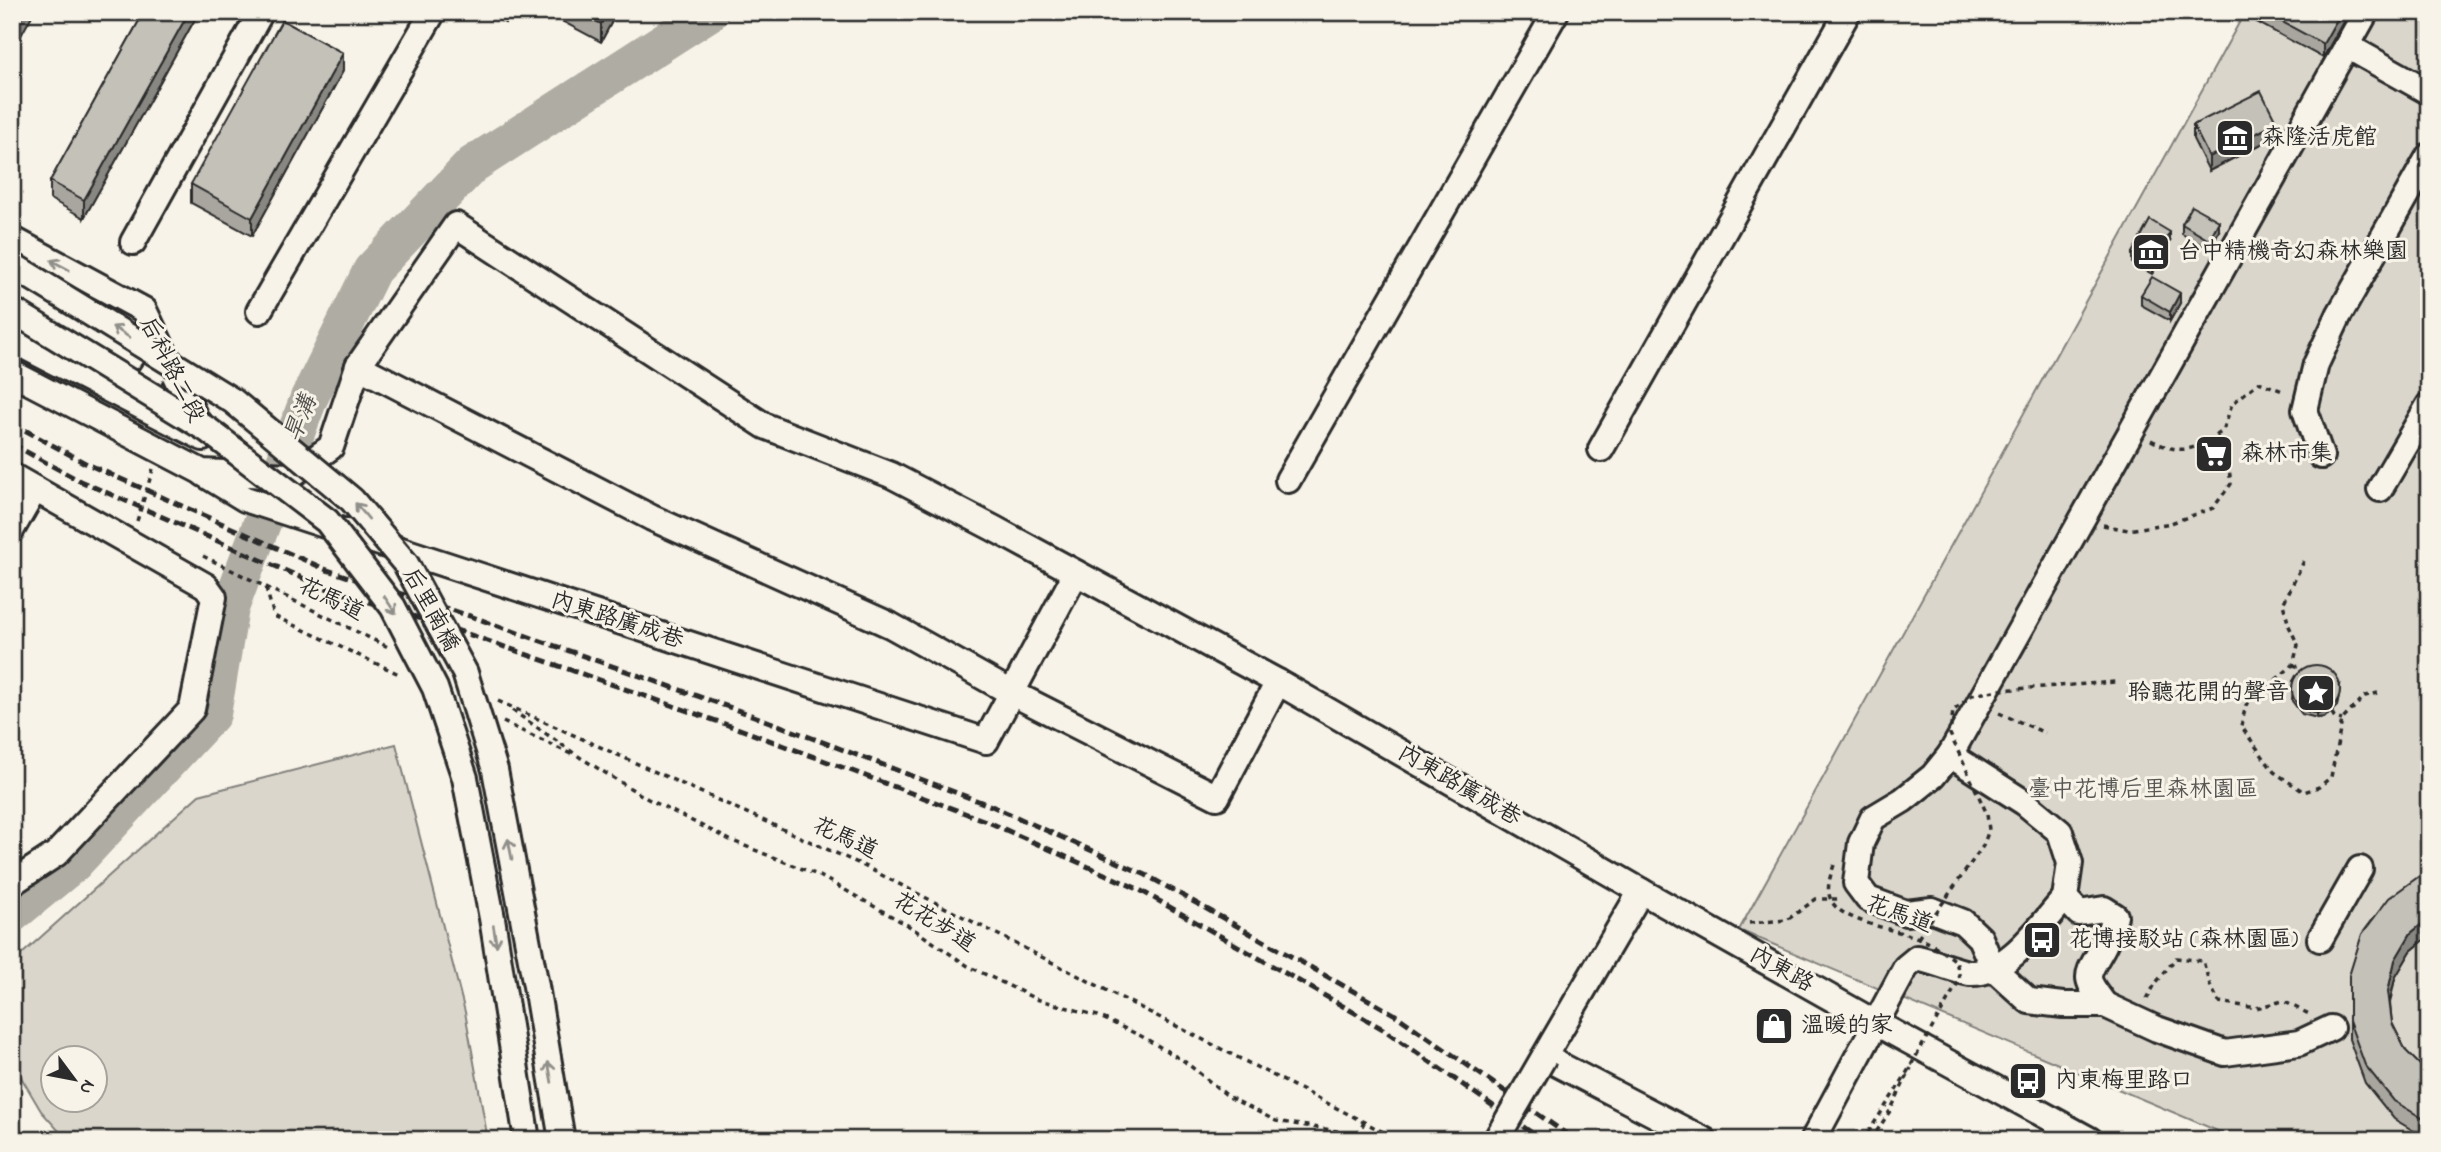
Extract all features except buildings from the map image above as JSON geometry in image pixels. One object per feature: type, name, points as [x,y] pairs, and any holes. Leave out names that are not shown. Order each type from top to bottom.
[{"type":"street","points":[[133,242],[261,12]]},
{"type":"street","points":[[259,311],[433,12]]},
{"type":"street","points":[[1288,480],[1556,12]]},
{"type":"street","points":[[1601,449],[1848,12]]},
{"type":"street","points":[[2331,1028],[2299,1043],[2225,1053],[2136,1020],[2105,1005],[2063,1005],[2029,1001],[1993,968],[1980,938],[1963,922],[1932,910],[1906,913],[1868,899],[1856,883],[1861,843],[1873,818],[1903,800],[1933,776],[1953,750],[2366,12]]},
{"type":"street","points":[[2347,46],[2429,92]]},
{"type":"street","points":[[2322,456],[2305,410],[2316,364],[2339,315],[2429,156]]},
{"type":"street","points":[[12,373],[202,472],[290,476],[331,447],[358,366],[456,225],[765,426],[891,475],[1076,573]]},
{"type":"street","name":"后科路二段","points":[[12,239],[144,310],[207,440]]},
{"type":"street","name":"后里南橋","points":[[12,265],[233,401],[352,500],[406,564],[465,673],[495,770],[562,1140]]},
{"type":"street","name":"后里南橋","points":[[12,310],[208,430],[327,521],[393,607],[435,688],[465,778],[492,918],[527,1140]]},
{"type":"street","name":"后科路二段","points":[[12,340],[207,440]]},
{"type":"street","points":[[108,389],[147,381],[165,354]]},
{"type":"street","points":[[358,366],[652,518],[890,625],[1012,693],[1217,797],[1278,682]]},
{"type":"street","points":[[2380,489],[2429,405]]},
{"type":"street","points":[[207,440],[243,474]]},
{"type":"street","name":"內東路廣成巷","points":[[202,472],[244,499],[986,741],[1076,573],[1278,682],[1641,891]]},
{"type":"street","points":[[12,476],[205,586],[215,597],[192,709],[56,854],[12,883]]},
{"type":"street","points":[[12,529],[35,489]]},
{"type":"street","points":[[1813,1140],[1906,967],[1917,958],[1969,973],[1993,968],[2017,952],[2065,898],[2070,863],[2060,832],[1953,750]]},
{"type":"street","points":[[2320,939],[2360,869]]},
{"type":"street","points":[[1496,1140],[1641,891]]},
{"type":"street","name":"內東路","points":[[1641,891],[2090,1140]]},
{"type":"street","points":[[2065,898],[2079,913],[2104,909],[2115,916],[2104,945],[2089,970],[2090,985],[2105,1005]]},
{"type":"street","points":[[1544,1057],[1704,1140]]},
{"type":"path","points":[[2132,430],[2166,447],[2192,450],[2223,431],[2232,404],[2259,382],[2283,390],[2305,410]]},
{"type":"path","points":[[2080,521],[2128,530],[2171,523],[2213,508],[2231,484],[2226,444],[2215,436]]},
{"type":"path","points":[[148,527],[136,521],[153,469]]},
{"type":"path","name":"花馬道","points":[[192,550],[392,649]]},
{"type":"path","points":[[2304,561],[2283,604],[2298,645],[2293,664],[2246,705],[2242,726],[2274,772],[2304,792],[2319,787],[2331,777],[2342,720],[2365,696],[2378,693]]},
{"type":"path","points":[[2293,664],[2300,667],[2303,673]]},
{"type":"path","points":[[1918,938],[1983,846],[1989,830],[1987,814],[1953,750],[1950,734],[1952,711],[1972,695],[2000,690],[2116,682]]},
{"type":"path","name":"花馬道","points":[[492,698],[860,864],[1399,1140]]},
{"type":"path","points":[[1980,702],[2012,720],[2045,733]]},
{"type":"path","name":"花花步道","points":[[505,704],[581,758],[648,799],[730,840],[820,876],[909,926],[968,966],[1036,999],[1098,1016],[1141,1037],[1184,1061],[1229,1097],[1276,1121],[1343,1132],[1356,1140]]},
{"type":"path","points":[[2332,713],[2335,718],[2342,720]]},
{"type":"path","name":"花馬道","points":[[1834,865],[1828,883],[1832,902],[1845,915],[1918,938],[1956,961],[1960,979],[1902,1081],[1863,1140]]},
{"type":"path","points":[[1739,918],[1751,924],[1787,920],[1816,899],[1868,899]]},
{"type":"path","points":[[2136,1020],[2155,984],[2176,958],[2203,961],[2210,985],[2219,1002],[2256,1008],[2283,1001],[2331,1028]]},
{"type":"path","points":[[1871,1140],[1890,1111],[1909,1072]]},
{"type":"path","points":[[1356,1140],[1364,1122]]},
{"type":"green space","name":"臺中花博后里森林園區","points":[[2245,12],[2429,12],[2429,1140],[2239,1140],[1739,930]]},
{"type":"green space","points":[[396,744],[465,1012],[488,1140],[67,1140],[44,1114],[108,1114],[108,1044],[38,1044],[38,1106],[12,1062],[12,963],[199,795]]},
{"type":"waterway","name":"旱溝","points":[[12,914],[74,863],[212,714],[230,608],[309,398],[372,270],[472,165],[710,12]]},
{"type":"railway","points":[[12,423],[87,464],[327,570],[470,616],[754,716],[994,807],[1146,875],[1394,1014],[1575,1140]]},
{"type":"railway","points":[[12,444],[80,481],[323,587],[465,633],[745,731],[986,821],[1138,889],[1383,1029],[1542,1140]]},
{"type":"place","name":"森隆活虎館","points":[[2235,138]]},
{"type":"place","name":"台中精機奇幻森林樂園","points":[[2151,252]]},
{"type":"place","name":"森林市集","points":[[2214,454]]},
{"type":"place","name":"聆聽花開的聲音","points":[[2316,693]]},
{"type":"place","name":"花博接駁站 (森林園區)","points":[[2042,940]]},
{"type":"place","name":"溫暖的家","points":[[1774,1026]]},
{"type":"place","name":"內東梅里路口","points":[[2028,1081]]}]
